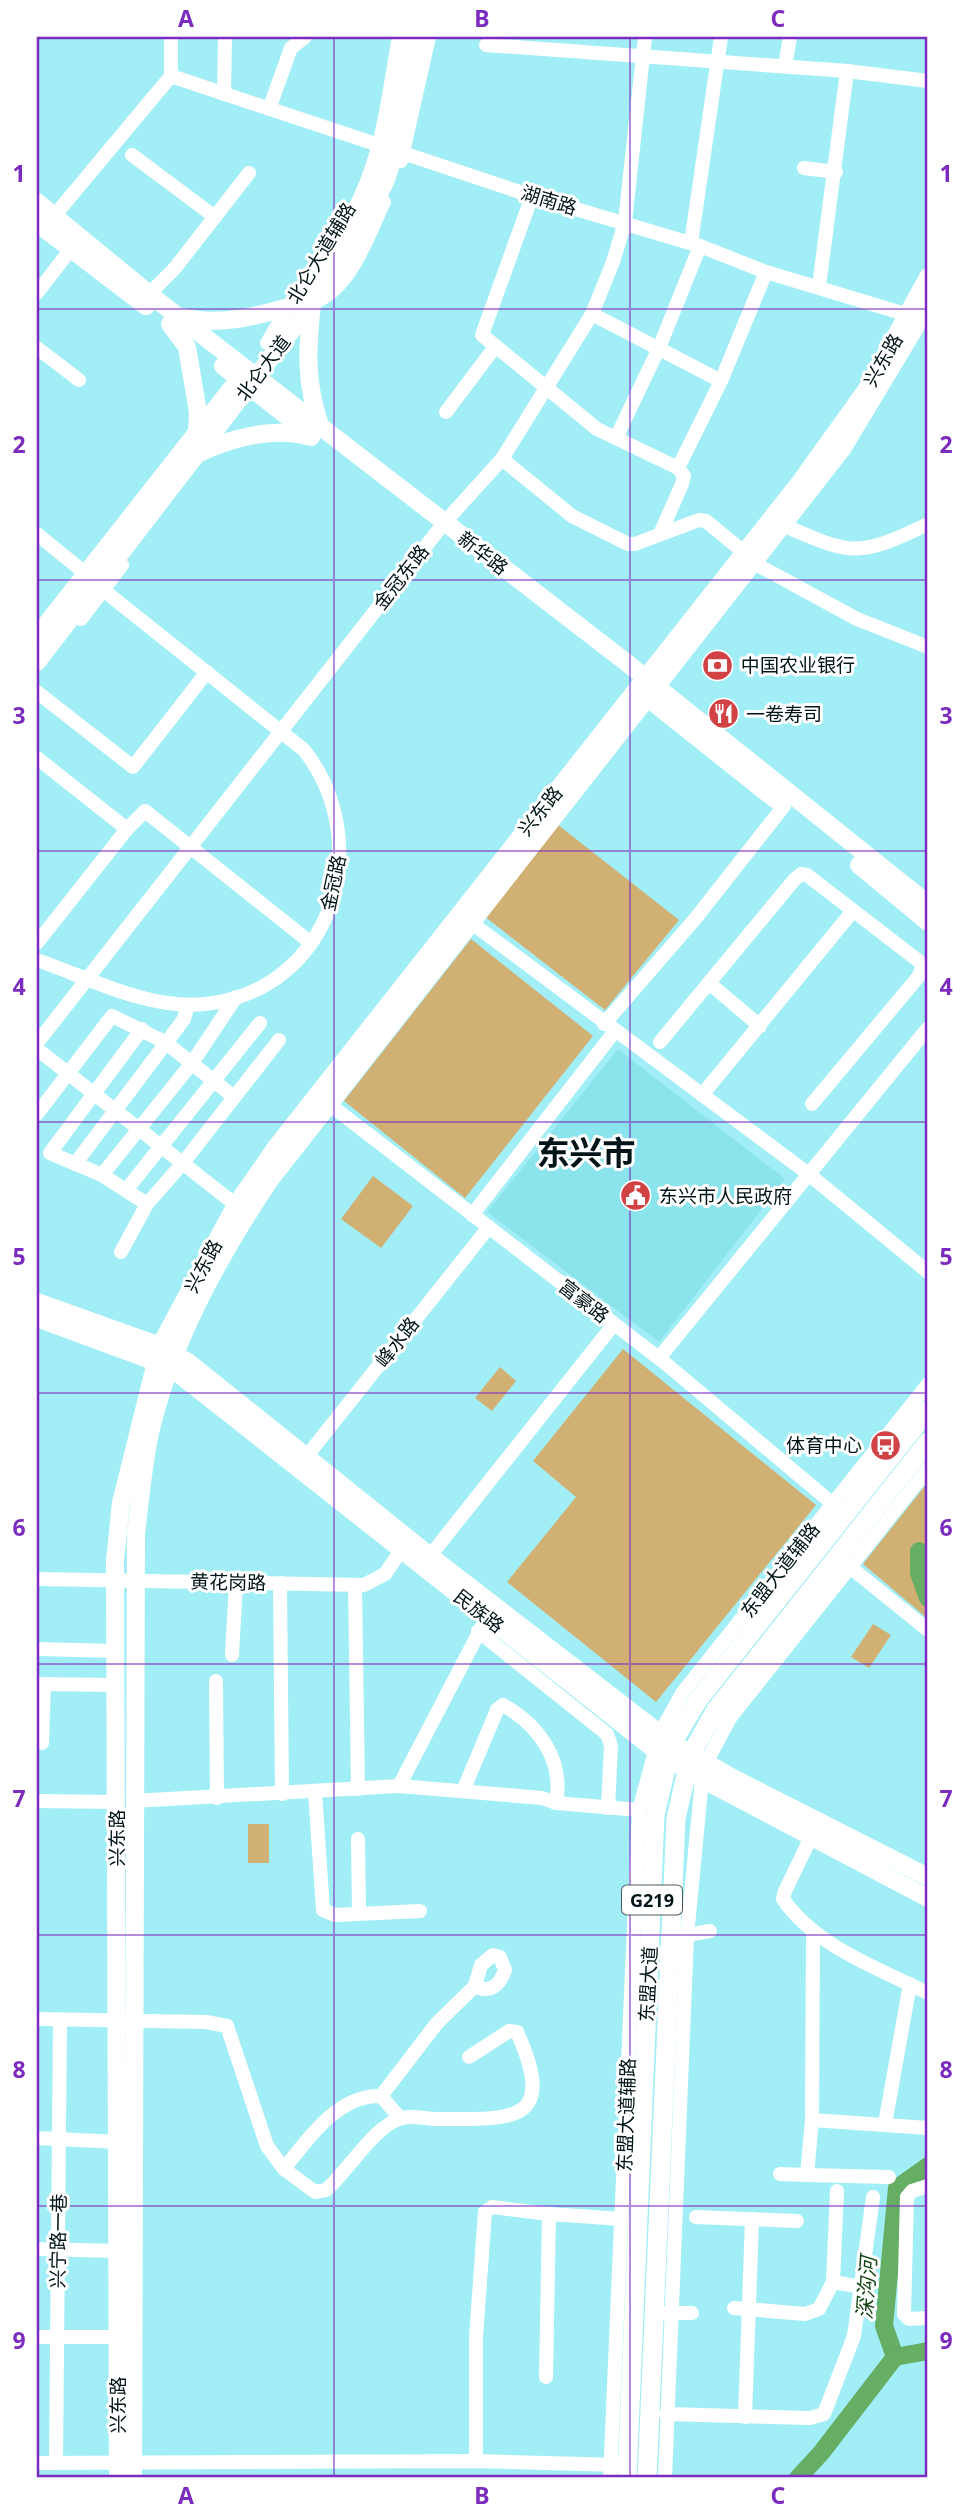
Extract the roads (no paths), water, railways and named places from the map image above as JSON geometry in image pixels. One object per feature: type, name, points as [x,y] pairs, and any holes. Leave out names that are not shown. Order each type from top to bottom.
[{"type":"highway","name":"东盟大道","points":[[619,2472],[655,1815],[664,1746],[928,1410]]},
{"type":"highway","name":"东盟大道","points":[[656,2472],[679,1936],[676,1818],[716,1710],[774,1650],[928,1442]]},
{"type":"main road","name":"北仑大道","points":[[37,636],[204,451],[229,413],[267,343],[299,305],[345,261],[385,183],[401,37]]},
{"type":"main road","name":"北仑大道","points":[[388,149],[416,37]]},
{"type":"main road","name":"新华路","points":[[37,202],[149,294],[173,319]]},
{"type":"main road","name":"新华路","points":[[37,223],[173,319],[647,689],[928,904]]},
{"type":"main road","name":"兴东路","points":[[750,558],[783,525],[842,449],[922,316],[928,277]]},
{"type":"main road","name":"北仑大道","points":[[37,662],[91,579],[197,433],[248,378],[299,305]]},
{"type":"main road","points":[[173,319],[201,322],[223,320],[258,316],[299,305],[308,349],[310,397],[318,433],[232,439],[204,451]]},
{"type":"main road","name":"兴东路","points":[[125,1802],[117,1651],[125,1580],[136,1534],[150,1433],[166,1356],[236,1205],[277,1146],[750,558],[867,389],[922,316]]},
{"type":"main road","points":[[173,319],[187,347],[198,412],[197,433]]},
{"type":"main road","name":"新华路","points":[[647,689],[784,806],[928,922]]},
{"type":"main road","name":"兴东路","points":[[166,1356],[249,1211],[329,1104],[473,924],[647,689]]},
{"type":"main road","name":"民族路","points":[[37,1302],[166,1356],[306,1457],[664,1746]]},
{"type":"main road","name":"民族路","points":[[37,1318],[166,1356],[402,1549],[483,1624],[696,1766],[812,1835],[928,1898]]},
{"type":"main road","name":"兴东路","points":[[125,1580],[125,2470]]},
{"type":"main road","name":"民族路","points":[[696,1766],[928,1877]]},
{"type":"main road","name":"兴东路","points":[[125,2022],[118,2142],[118,2337],[125,2470]]},
{"type":"street","points":[[55,215],[171,76],[170,37]]},
{"type":"street","points":[[224,94],[225,37]]},
{"type":"street","points":[[269,109],[291,48],[305,37]]},
{"type":"street","name":"北仑大道辅路","points":[[388,149],[394,37]]},
{"type":"street","name":"北仑大道辅路","points":[[299,305],[361,184],[388,149],[429,37]]},
{"type":"street","name":"金冠东路","points":[[37,1046],[440,527],[502,459],[548,390],[592,314],[613,262],[625,222],[645,37]]},
{"type":"street","points":[[616,438],[659,348],[696,245],[721,37]]},
{"type":"street","points":[[785,66],[790,37]]},
{"type":"street","points":[[486,45],[785,66],[928,81]]},
{"type":"street","points":[[819,286],[836,172],[846,71]]},
{"type":"street","name":"湖南路","points":[[171,76],[532,196],[696,245],[766,272],[922,316]]},
{"type":"street","points":[[132,155],[215,217]]},
{"type":"street","points":[[804,168],[836,172]]},
{"type":"street","points":[[149,294],[175,268],[249,173]]},
{"type":"street","points":[[532,196],[482,335],[597,429],[678,468],[684,476],[682,484],[660,534]]},
{"type":"street","points":[[37,293],[71,249]]},
{"type":"street","points":[[678,468],[721,381],[766,272]]},
{"type":"street","points":[[592,314],[721,381]]},
{"type":"street","points":[[446,412],[495,347]]},
{"type":"street","points":[[37,348],[79,380]]},
{"type":"street","points":[[502,459],[572,516],[628,544],[635,544],[692,522],[706,521],[750,558],[857,619],[928,647]]},
{"type":"street","points":[[783,525],[846,549],[884,545],[928,524]]},
{"type":"street","name":"金冠路","points":[[37,534],[282,730],[317,766],[338,819],[341,856],[328,914],[311,943],[298,959],[272,979],[236,997],[188,1005],[138,996],[37,960]]},
{"type":"street","points":[[37,623],[91,579]]},
{"type":"street","points":[[37,675],[91,579]]},
{"type":"street","points":[[37,692],[133,767],[207,671]]},
{"type":"street","points":[[37,758],[127,829]]},
{"type":"street","points":[[472,1215],[609,1027],[784,806]]},
{"type":"street","points":[[37,943],[127,829],[145,811],[311,943]]},
{"type":"street","points":[[660,1042],[801,874],[920,962],[922,967],[919,976],[812,1104]]},
{"type":"street","points":[[702,1095],[852,912]]},
{"type":"street","points":[[473,924],[809,1174],[928,1272]]},
{"type":"street","points":[[709,983],[760,1026]]},
{"type":"street","points":[[102,1175],[192,1063],[236,997]]},
{"type":"street","points":[[75,1164],[184,1019],[188,1005]]},
{"type":"street","points":[[37,1114],[113,1016],[165,1041],[234,1097]]},
{"type":"street","points":[[127,1189],[260,1023]]},
{"type":"street","points":[[659,1358],[928,1028]]},
{"type":"street","points":[[142,1029],[50,1150],[52,1156],[102,1175],[147,1204]]},
{"type":"street","points":[[121,1252],[147,1204],[183,1163],[278,1040]]},
{"type":"street","points":[[37,1046],[236,1205]]},
{"type":"street","name":"富豪路","points":[[329,1104],[659,1358],[833,1504]]},
{"type":"street","name":"峰水路","points":[[306,1457],[489,1227]]},
{"type":"street","points":[[430,1556],[614,1324]]},
{"type":"street","name":"东盟大道辅路","points":[[619,2472],[622,2219],[639,1810],[683,1692],[928,1384]]},
{"type":"street","points":[[774,1650],[850,1567],[928,1469]]},
{"type":"street","name":"黄花岗路","points":[[37,1579],[355,1585],[376,1581],[385,1574],[402,1549]]},
{"type":"street","points":[[850,1567],[928,1630]]},
{"type":"street","points":[[232,1655],[236,1583]]},
{"type":"street","points":[[279,1583],[282,1794]]},
{"type":"street","points":[[355,1585],[358,1789]]},
{"type":"street","points":[[400,1786],[483,1624],[607,1734],[611,1746],[608,1808]]},
{"type":"street","points":[[37,1649],[117,1651]]},
{"type":"street","points":[[216,1681],[217,1798]]},
{"type":"street","points":[[43,1743],[41,1684],[117,1685]]},
{"type":"street","points":[[463,1791],[497,1710],[503,1705],[539,1737],[552,1753],[556,1766],[556,1803]]},
{"type":"street","points":[[37,1801],[125,1802],[400,1786],[542,1798],[556,1803],[639,1810]]},
{"type":"street","points":[[315,1792],[321,1904],[327,1913],[335,1915],[420,1911]]},
{"type":"street","points":[[812,1835],[783,1899],[813,1932],[928,1993]]},
{"type":"street","points":[[358,1839],[359,1913]]},
{"type":"street","points":[[679,1936],[710,1931]]},
{"type":"street","points":[[807,2175],[813,2120],[813,1932]]},
{"type":"street","points":[[885,2123],[910,1984]]},
{"type":"street","points":[[381,2096],[437,2023],[475,1986]]},
{"type":"street","points":[[37,2019],[227,2026],[234,2039],[259,2131],[284,2169],[307,2187],[322,2192],[335,2182],[385,2128],[400,2118],[506,2118],[524,2109],[531,2100],[535,2082],[517,2032],[509,2031],[469,2057]]},
{"type":"street","name":"兴宁路一巷","points":[[56,2462],[60,2020]]},
{"type":"street","points":[[284,2169],[308,2138],[335,2113],[374,2096],[381,2096],[400,2118]]},
{"type":"street","points":[[813,2120],[928,2128]]},
{"type":"street","points":[[37,2138],[118,2142]]},
{"type":"street","points":[[780,2174],[889,2177]]},
{"type":"street","points":[[928,2186],[912,2191],[907,2197],[904,2314],[909,2319],[928,2318]]},
{"type":"street","points":[[734,2308],[805,2314],[814,2312],[825,2300],[833,2282],[837,2191]]},
{"type":"street","points":[[666,2414],[810,2418],[824,2414],[850,2350],[873,2197]]},
{"type":"street","points":[[476,2461],[476,2337],[485,2212],[492,2207],[622,2219]]},
{"type":"street","points":[[546,2377],[549,2214]]},
{"type":"street","points":[[696,2217],[797,2221]]},
{"type":"street","points":[[745,2417],[752,2219]]},
{"type":"street","points":[[37,2249],[118,2250]]},
{"type":"street","points":[[833,2282],[861,2287]]},
{"type":"street","points":[[37,2463],[56,2462],[125,2470],[476,2461],[619,2472],[656,2472],[666,2414],[662,2313],[692,2314]]},
{"type":"street","points":[[37,2337],[118,2337]]},
{"type":"waterway","name":"深沟河","points":[[919,1551],[919,1573],[928,1598]]},
{"type":"waterway","name":"深沟河","points":[[895,2357],[884,2326],[897,2188],[928,2166]]},
{"type":"waterway","points":[[895,2357],[928,2351]]},
{"type":"waterway","name":"深沟河","points":[[798,2478],[821,2453],[895,2357]]},
{"type":"place","name":"中国农业银行","points":[[718,665]]},
{"type":"place","name":"一卷寿司","points":[[723,714]]},
{"type":"place","name":"东兴市人民政府","points":[[636,1196]]},
{"type":"place","name":"体育中心","points":[[885,1445]]},
{"type":"district","name":"东兴市","points":[[586,1152]]}]
